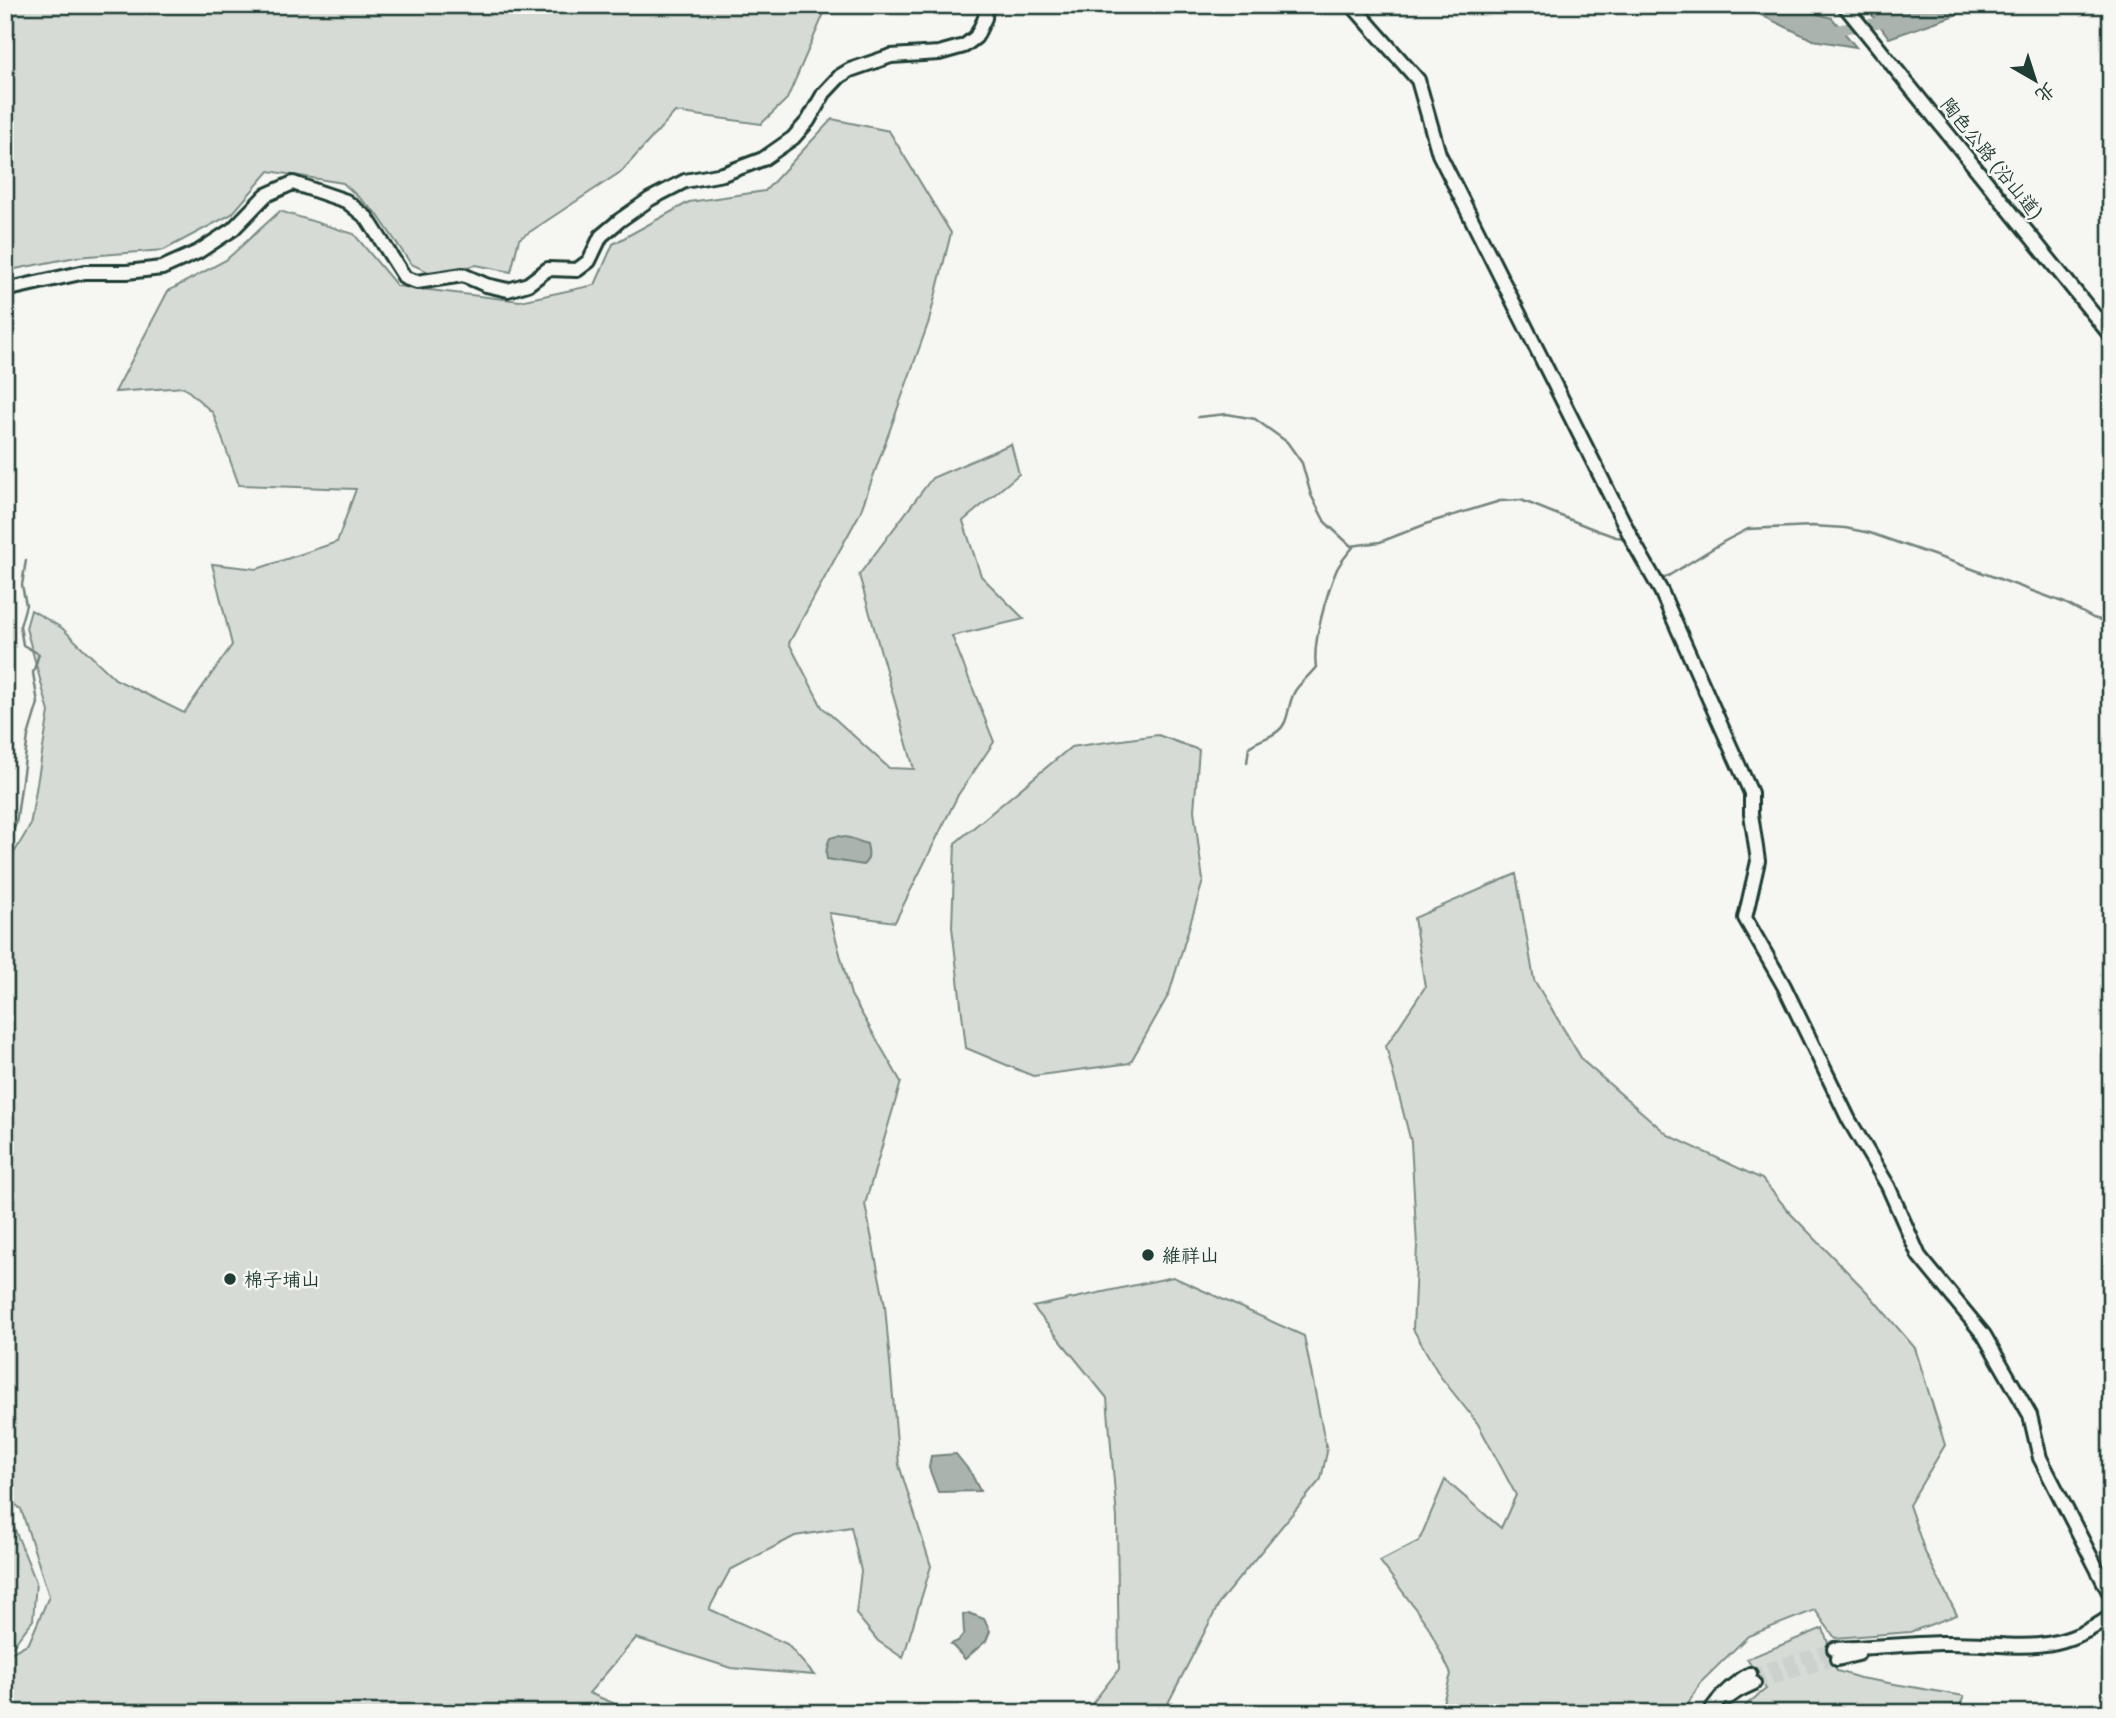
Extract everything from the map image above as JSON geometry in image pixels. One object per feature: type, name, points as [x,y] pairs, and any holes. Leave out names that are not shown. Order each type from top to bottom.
[{"type":"street","points":[[5,290],[85,272],[127,272],[162,268],[198,252],[233,229],[266,195],[293,183],[346,201],[367,218],[405,278],[417,282],[463,275],[486,285],[508,290],[528,284],[548,269],[577,270],[589,261],[601,236],[650,199],[685,181],[723,174],[763,159],[793,138],[808,121],[824,93],[840,76],[850,70],[891,56],[939,53],[964,47],[976,37],[985,18],[986,5]]},
{"type":"street","points":[[1352,5],[1419,80],[1439,154],[1671,614],[1751,793],[1751,814],[1758,860],[1745,918],[1784,986],[1849,1121],[1888,1186],[1919,1256],[1984,1335],[2029,1415],[2040,1458],[2111,1596]]},
{"type":"street","name":"陶色公路 (沿山道)","points":[[1846,8],[2111,336]]},
{"type":"street","points":[[1835,1654],[1942,1643],[2017,1647],[2056,1643],[2084,1633],[2111,1616]]},
{"type":"street","points":[[1709,1713],[1752,1678]]},
{"type":"shaded area","points":[[5,5],[852,5],[825,11],[787,99],[761,124],[675,112],[622,171],[519,239],[511,272],[476,265],[433,274],[411,264],[377,214],[343,183],[269,171],[232,214],[164,250],[76,257],[5,271]]},
{"type":"shaded area","points":[[1740,5],[1794,5],[1832,18],[1856,47],[1813,40]]},
{"type":"shaded area","points":[[1913,5],[1984,5],[1889,38],[1870,12]]},
{"type":"shaded area","points":[[832,119],[889,131],[951,233],[929,321],[860,513],[789,643],[822,707],[889,768],[914,769],[859,575],[932,478],[1011,444],[1019,474],[963,521],[981,576],[1024,619],[952,636],[994,742],[958,795],[895,922],[829,913],[851,995],[901,1082],[865,1204],[885,1306],[899,1465],[931,1566],[903,1658],[878,1641],[856,1614],[861,1571],[851,1527],[795,1536],[730,1570],[709,1609],[787,1644],[814,1675],[731,1668],[636,1638],[589,1693],[637,1713],[5,1713],[5,1656],[29,1643],[49,1596],[21,1509],[5,1496],[5,958],[9,937],[5,914],[5,868],[30,826],[49,712],[26,628],[31,610],[62,628],[115,679],[184,713],[232,645],[212,564],[257,569],[337,542],[356,489],[239,485],[213,413],[184,387],[115,392],[168,291],[226,260],[280,211],[354,234],[397,286],[520,301],[595,285],[613,244],[689,202],[765,191]]},
{"type":"shaded area","points":[[1158,735],[1199,750],[1194,810],[1203,881],[1169,994],[1130,1063],[1033,1076],[966,1048],[952,927],[955,843],[1071,747]]},
{"type":"shaded area","points":[[837,836],[867,844],[868,856],[863,865],[827,859],[830,838]]},
{"type":"shaded area","points":[[1516,874],[1534,980],[1583,1061],[1668,1135],[1762,1179],[1915,1348],[1945,1445],[1909,1505],[1925,1552],[1957,1615],[1910,1632],[1835,1638],[1815,1610],[1748,1636],[1700,1683],[1683,1713],[1440,1713],[1451,1674],[1428,1626],[1380,1561],[1419,1541],[1445,1480],[1501,1528],[1516,1495],[1478,1424],[1440,1376],[1413,1329],[1417,1246],[1411,1142],[1386,1046],[1425,987],[1414,918]]},
{"type":"shaded area","points":[[1173,1277],[1304,1336],[1327,1452],[1321,1479],[1221,1600],[1163,1713],[1085,1713],[1119,1669],[1117,1518],[1107,1398],[1033,1307]]},
{"type":"shaded area","points":[[956,1454],[971,1473],[980,1491],[938,1492],[929,1468],[931,1456]]},
{"type":"shaded area","points":[[5,1515],[11,1520],[36,1582],[33,1620],[11,1648],[5,1649]]},
{"type":"shaded area","points":[[969,1613],[984,1619],[990,1631],[986,1641],[965,1659],[951,1644],[958,1641],[964,1633],[963,1615]]},
{"type":"shaded area","points":[[1823,1628],[1837,1671],[1860,1678],[1964,1696],[1957,1713],[1742,1713],[1746,1705],[1766,1689],[1747,1659]]},
{"type":"waterway","points":[[1830,31],[1888,21]]},
{"type":"waterway","points":[[1198,417],[1227,414],[1255,419],[1287,442],[1302,463],[1311,495],[1325,522],[1351,546],[1380,542],[1434,521],[1500,501],[1521,500],[1596,530],[1626,538]]},
{"type":"waterway","points":[[1660,581],[1748,529],[1812,526],[1845,528],[1870,533],[1956,563],[2111,623]]},
{"type":"waterway","points":[[1247,763],[1249,747],[1282,727],[1295,691],[1316,667],[1318,632],[1329,591],[1339,566],[1354,546]]},
{"type":"waterway","points":[[5,844],[16,824],[28,736],[38,703],[33,673],[39,654],[23,645],[20,626],[26,605],[22,585],[26,560]]},
{"type":"waterway","points":[[1175,1713],[1179,1709]]},
{"type":"tunnel","points":[[1750,1674],[1834,1649]]},
{"type":"tunnel","points":[[1754,1683],[1837,1659]]},
{"type":"place","name":"維祥山","points":[[1148,1255]]},
{"type":"place","name":"棉子埔山","points":[[230,1279]]}]
